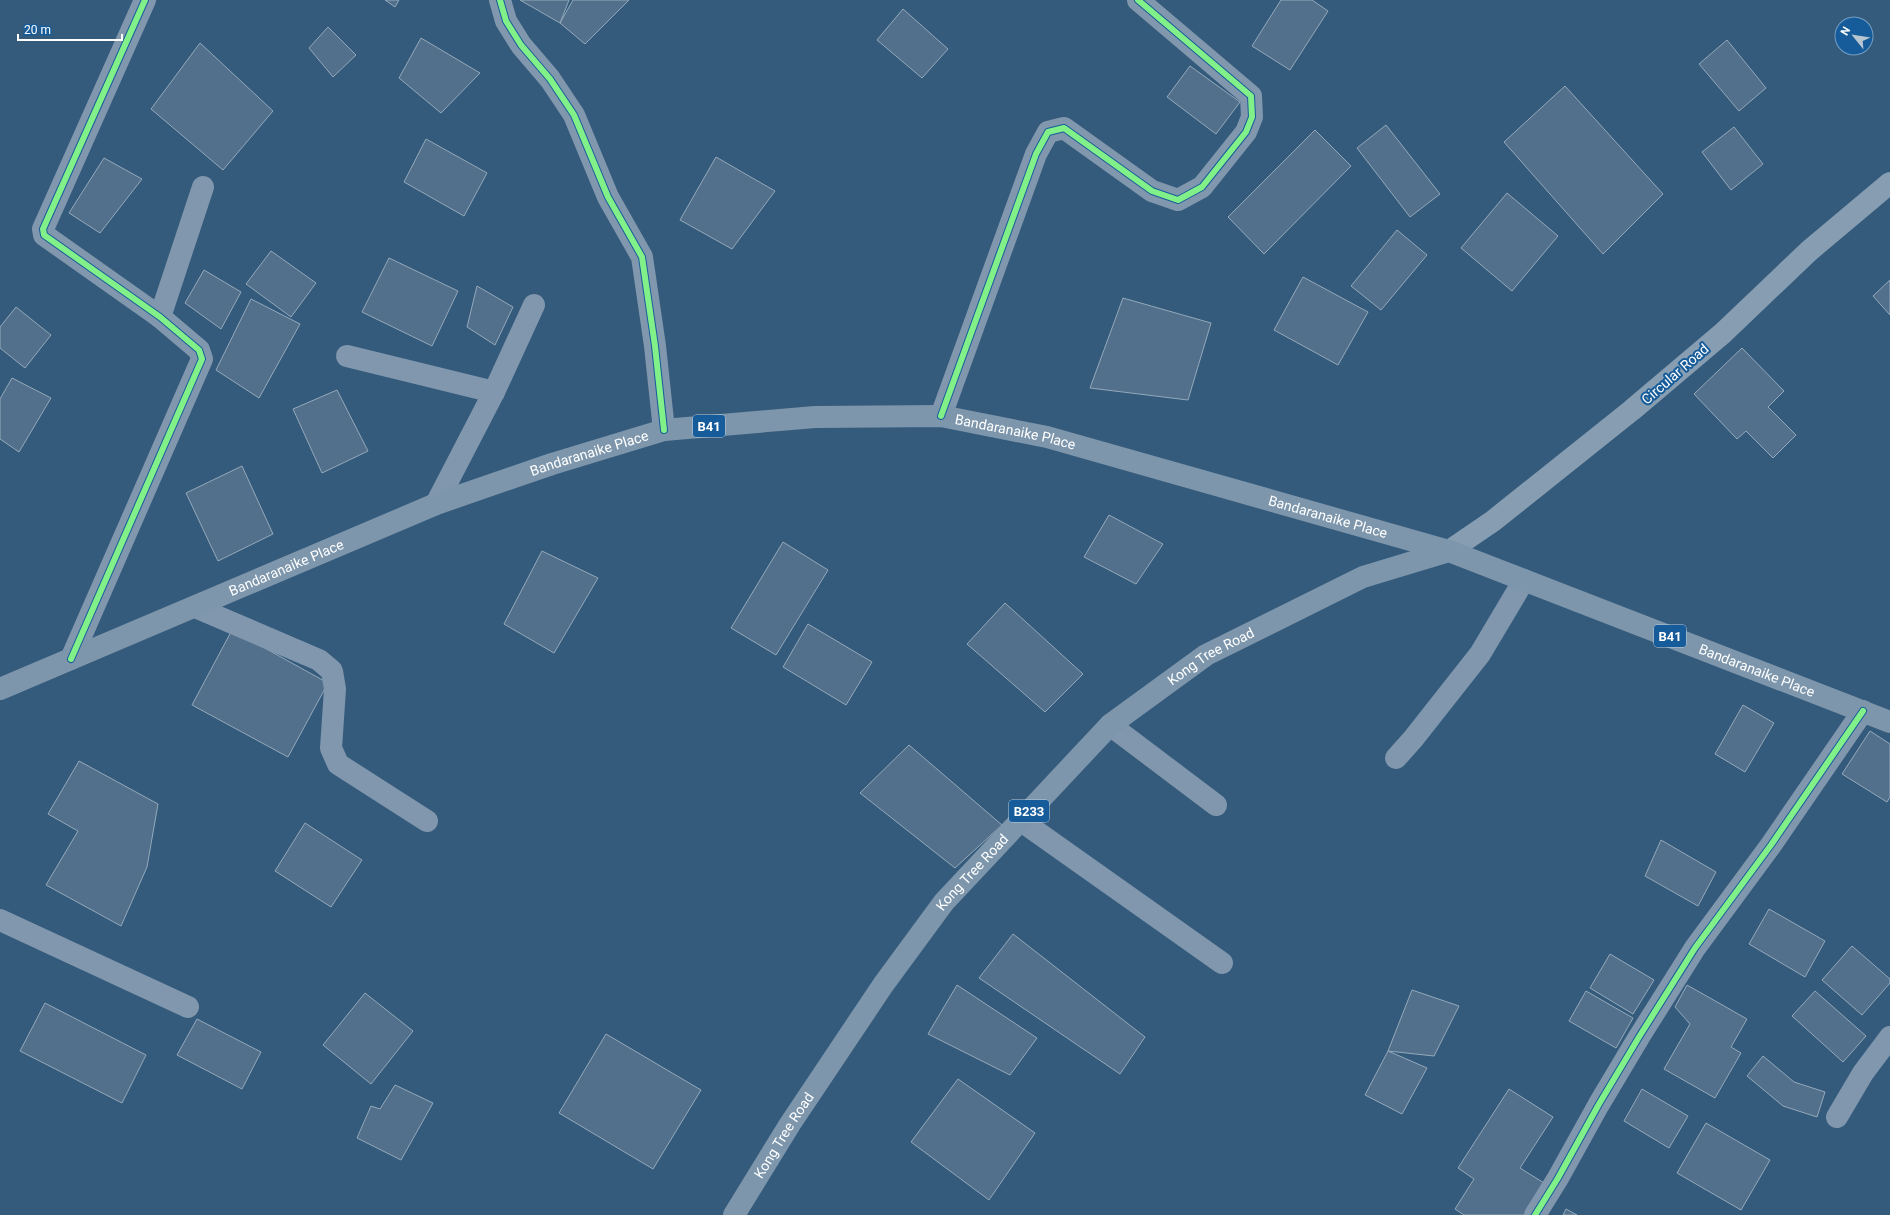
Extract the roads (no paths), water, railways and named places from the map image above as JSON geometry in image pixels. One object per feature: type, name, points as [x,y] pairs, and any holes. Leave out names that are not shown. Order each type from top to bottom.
[{"type":"main road","name":"Circular Road","points":[[1449,551],[1493,521],[1632,410],[1723,333],[1809,251],[1890,183]]},
{"type":"main road","name":"Bandaranaike Place","points":[[0,689],[436,504],[552,464],[664,430],[815,417],[941,416],[1047,437],[1449,551],[1890,722]]},
{"type":"main road","name":"Kong Tree Road","points":[[734,1215],[790,1124],[888,978],[944,902],[1110,725],[1206,655],[1363,577],[1449,551]]},
{"type":"street","points":[[71,659],[202,359],[200,350],[160,317],[44,235],[43,229],[145,0]]},
{"type":"street","points":[[500,0],[506,21],[521,45],[550,79],[574,115],[608,197],[642,257],[655,346],[664,430]]},
{"type":"street","points":[[941,416],[1036,154],[1048,132],[1064,128],[1152,191],[1178,200],[1202,187],[1246,132],[1252,117],[1250,96],[1138,0]]},
{"type":"street","points":[[160,317],[203,187]]},
{"type":"street","points":[[436,504],[494,392],[534,305]]},
{"type":"street","points":[[347,356],[494,392]]},
{"type":"street","points":[[1396,758],[1414,739],[1480,654],[1524,580]]},
{"type":"street","points":[[195,607],[319,660],[332,671],[336,689],[331,748],[338,764],[427,821]]},
{"type":"street","points":[[1535,1215],[1558,1178],[1638,1037],[1695,948],[1771,845],[1863,711]]},
{"type":"street","points":[[1110,725],[1216,805]]},
{"type":"street","points":[[1020,820],[1222,963]]},
{"type":"street","points":[[0,920],[188,1007]]},
{"type":"street","points":[[1837,1116],[1863,1073],[1890,1037]]}]
